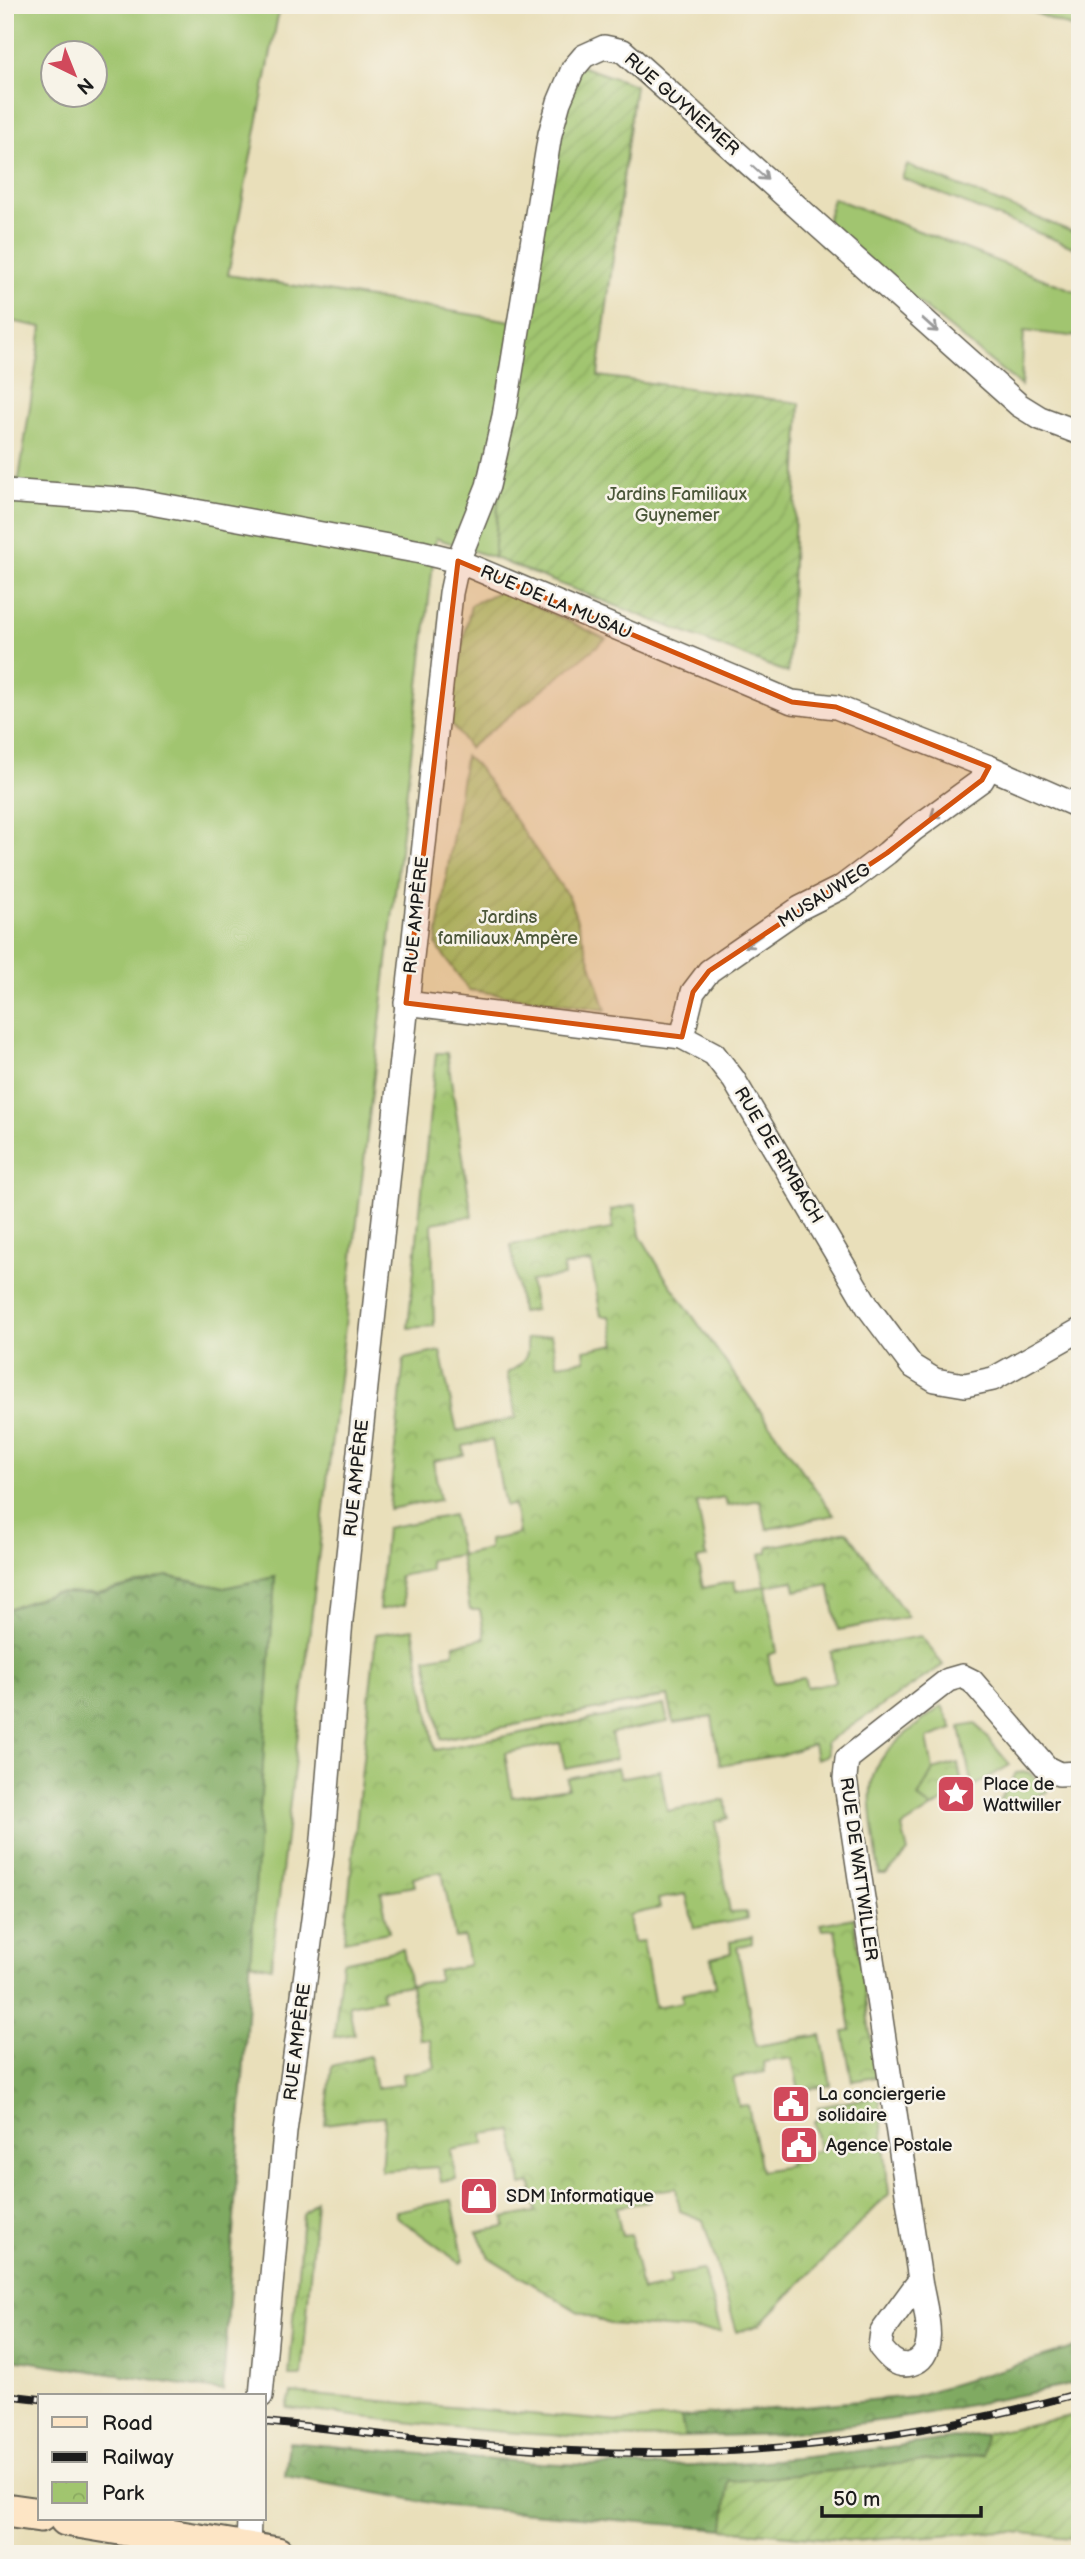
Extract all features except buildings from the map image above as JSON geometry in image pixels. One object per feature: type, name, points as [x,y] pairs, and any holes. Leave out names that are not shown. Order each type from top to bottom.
[{"type":"main road","points":[[5,2510],[38,2515]]},
{"type":"main road","points":[[75,2520],[258,2540]]},
{"type":"street","name":"RUE GUYNEMER","points":[[458,561],[488,486],[504,416],[550,134],[573,69],[593,51],[604,47],[624,51],[1019,405],[1040,418],[1080,433]]},
{"type":"street","name":"RUE DE LA MUSAU","points":[[5,491],[134,500],[458,561],[792,702],[836,707],[989,767],[1080,807]]},
{"type":"street","name":"RUE AMPÈRE","points":[[261,2394],[285,2132],[322,1851],[342,1607],[406,1003],[451,593],[458,561]]},
{"type":"street","name":"MUSAUWEG","points":[[682,1037],[693,992],[709,971],[800,908],[842,887],[913,830],[982,780],[989,767]]},
{"type":"street","name":"RUE DE RIMBACH","points":[[406,1003],[682,1037],[706,1047],[722,1062],[868,1307],[912,1366],[935,1380],[965,1385],[993,1380],[1080,1330]]},
{"type":"street","name":"RUE DE WATTWILLER","points":[[920,2280],[846,1790],[847,1759],[948,1680],[962,1676],[972,1681],[1047,1768],[1059,1774],[1080,1773]]},
{"type":"highlighted area","points":[[458,561],[792,702],[836,707],[989,767],[982,780],[887,853],[709,971],[693,992],[682,1037],[406,1003]]},
{"type":"green space","points":[[5,5],[280,5],[228,275],[512,321],[494,558],[436,538],[271,1967],[250,1962],[275,1577],[224,1588],[167,1576],[98,1594],[54,1593],[5,1610],[5,479],[19,479],[42,327],[5,320]]},
{"type":"green space","points":[[1016,5],[1080,5],[1080,31]]},
{"type":"green space","name":"Jardins Familiaux Guynemer","points":[[566,61],[635,85],[598,376],[800,403],[788,673],[494,558],[512,321]]},
{"type":"green space","points":[[907,165],[1080,235],[1080,250],[902,178]]},
{"type":"green space","points":[[833,198],[1080,293],[1080,337],[1024,331],[1021,386],[891,280],[821,245]]},
{"type":"green space","points":[[502,590],[606,639],[469,748],[447,717],[471,605]]},
{"type":"green space","name":"Jardins familiaux Ampère","points":[[465,756],[478,767],[570,899],[606,1010],[469,990],[436,945]]},
{"type":"green space","points":[[436,1053],[447,1053],[472,1216],[432,1223],[434,1326],[408,1328]]},
{"type":"green space","points":[[636,1205],[640,1235],[665,1277],[834,1515],[767,1529],[760,1500],[727,1506],[725,1497],[697,1502],[707,1557],[697,1559],[703,1588],[734,1581],[736,1591],[765,1586],[760,1554],[768,1552],[768,1547],[847,1531],[908,1617],[838,1630],[829,1584],[795,1591],[793,1581],[766,1586],[777,1652],[768,1655],[773,1683],[804,1678],[807,1687],[835,1682],[831,1652],[921,1636],[943,1665],[826,1743],[828,1755],[816,1759],[813,1744],[781,1755],[720,1765],[712,1717],[674,1723],[668,1696],[441,1739],[426,1658],[454,1653],[454,1645],[485,1638],[480,1610],[470,1610],[460,1555],[429,1560],[430,1570],[399,1576],[405,1605],[379,1610],[386,1528],[453,1515],[461,1555],[489,1549],[489,1540],[519,1534],[514,1505],[505,1506],[492,1440],[463,1446],[464,1455],[433,1461],[440,1500],[389,1509],[404,1359],[440,1351],[457,1431],[516,1418],[507,1373],[524,1360],[527,1351],[526,1339],[551,1335],[557,1364],[585,1360],[584,1350],[616,1344],[610,1316],[601,1316],[591,1262],[563,1266],[564,1276],[530,1281],[535,1310],[521,1312],[511,1245],[613,1229],[611,1210]]},
{"type":"green space","points":[[167,1576],[224,1588],[275,1577],[223,2391],[5,2358],[5,1610],[54,1593],[98,1594]]},
{"type":"green space","points":[[413,1629],[435,1750],[664,1705],[668,1722],[611,1733],[616,1759],[565,1769],[560,1743],[505,1753],[512,1797],[568,1788],[567,1778],[617,1768],[620,1778],[660,1770],[667,1811],[725,1800],[728,1818],[715,1822],[730,1913],[746,1912],[747,1919],[694,1928],[686,1894],[658,1899],[660,1908],[629,1915],[633,1942],[643,1941],[655,2007],[683,2002],[682,1993],[716,1987],[711,1958],[731,1953],[730,1941],[752,1937],[752,1943],[737,1947],[756,2046],[821,2035],[831,2085],[799,2091],[792,2058],[764,2062],[765,2072],[733,2078],[739,2106],[748,2105],[761,2171],[789,2166],[788,2156],[819,2151],[814,2121],[820,2118],[818,2107],[879,2096],[889,2194],[759,2325],[737,2332],[703,2220],[680,2211],[676,2188],[647,2192],[648,2202],[616,2207],[622,2236],[631,2235],[642,2291],[670,2285],[669,2276],[703,2270],[721,2332],[609,2324],[577,2311],[490,2258],[477,2232],[505,2227],[504,2218],[536,2212],[531,2183],[522,2185],[512,2130],[483,2134],[484,2144],[451,2150],[456,2179],[441,2181],[438,2167],[381,2171],[385,2116],[325,2124],[332,2066],[369,2056],[376,2088],[404,2084],[403,2074],[435,2068],[430,2040],[420,2040],[410,1985],[438,1980],[438,1971],[469,1965],[464,1937],[455,1938],[442,1872],[413,1877],[415,1886],[381,1892],[389,1932],[344,1941],[376,1634]]},
{"type":"green space","points":[[942,1706],[953,1729],[927,1738],[933,1770],[918,1798],[932,1808],[902,1827],[908,1852],[887,1874],[879,1874],[872,1813],[873,1775],[894,1745]]},
{"type":"green space","points":[[976,1724],[1010,1765],[972,1787],[960,1727]]},
{"type":"green space","points":[[958,1763],[963,1791],[932,1808],[918,1798],[933,1770]]},
{"type":"green space","points":[[1028,1772],[1047,1787],[1047,1792],[1007,1807],[999,1802],[1016,1773]]},
{"type":"green space","points":[[854,1918],[876,2077],[852,2081],[843,2031],[851,2030],[835,1929],[822,1930],[820,1924]]},
{"type":"green space","points":[[403,1949],[410,1985],[381,1990],[383,1999],[349,2005],[354,2034],[334,2037],[342,1962]]},
{"type":"green space","points":[[452,2200],[464,2261],[460,2263],[396,2216],[396,2211]]},
{"type":"green space","points":[[316,2201],[302,2376],[289,2376],[303,2214]]},
{"type":"green space","points":[[1080,2346],[1080,2381],[1061,2387],[908,2417],[779,2434],[685,2437],[681,2417],[914,2396]]},
{"type":"green space","points":[[291,2393],[620,2422],[681,2417],[685,2437],[585,2437],[436,2426],[287,2408]]},
{"type":"green space","points":[[1080,2414],[1080,2539],[1003,2531],[853,2541],[724,2529],[729,2482],[983,2455],[985,2434]]},
{"type":"green space","points":[[985,2434],[984,2455],[729,2482],[724,2529],[448,2506],[285,2476],[289,2442],[492,2460],[645,2466],[769,2461]]},
{"type":"railway","points":[[266,2422],[532,2449],[635,2453],[699,2452],[763,2449],[891,2434],[954,2423],[1080,2393]]},
{"type":"railway","points":[[5,2395],[38,2399]]},
{"type":"place","name":"Place de Wattwiller","points":[[956,1794]]},
{"type":"place","name":"La conciergerie solidaire","points":[[791,2104]]},
{"type":"place","name":"Agence Postale","points":[[799,2145]]},
{"type":"place","name":"SDM Informatique","points":[[479,2196]]}]
